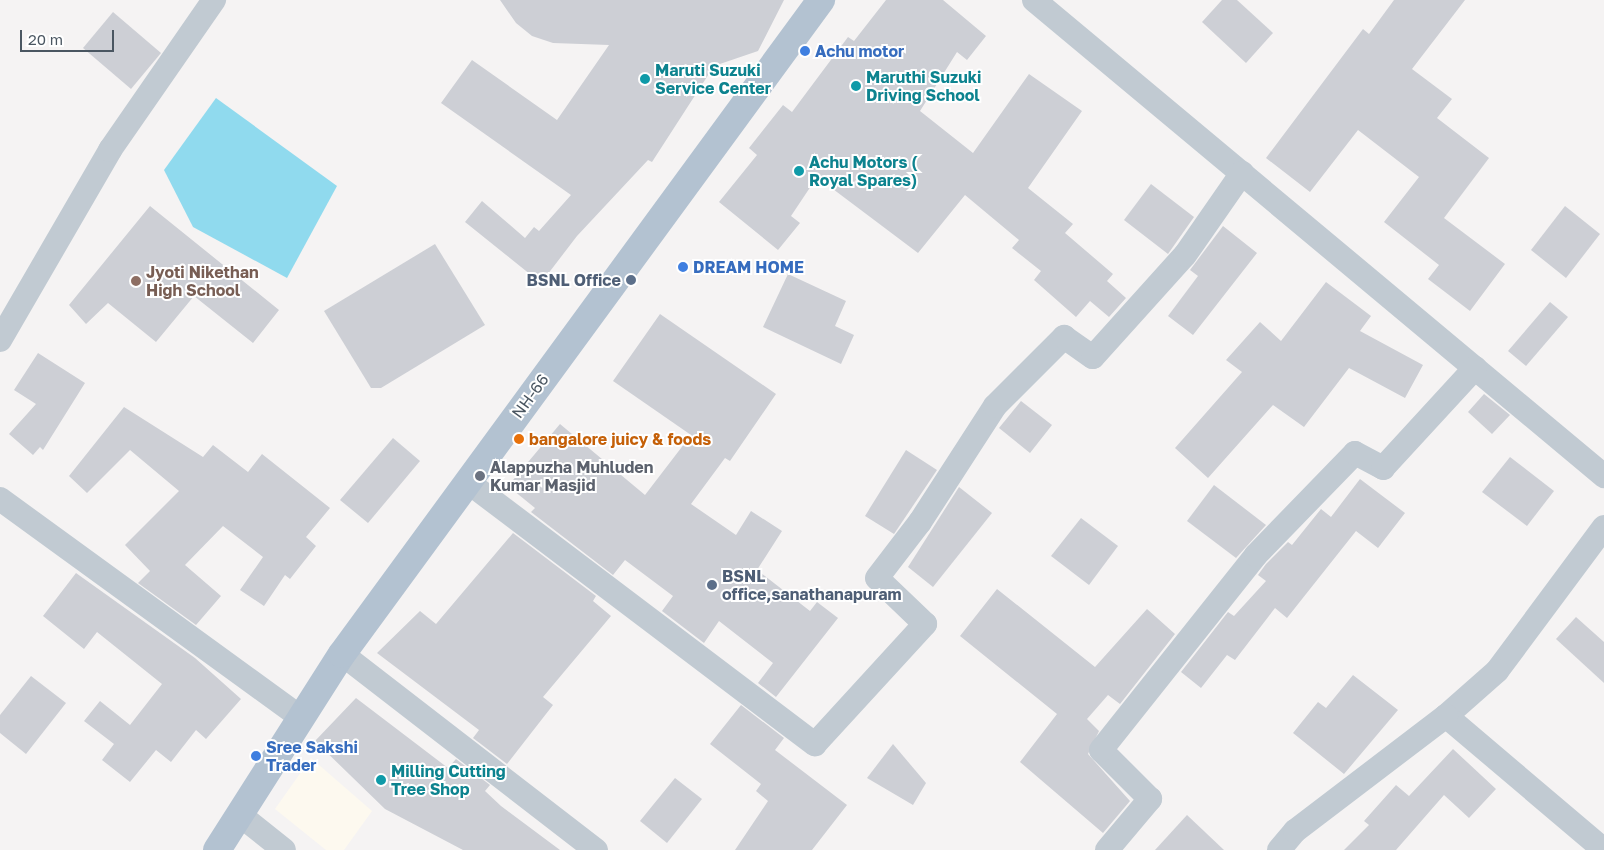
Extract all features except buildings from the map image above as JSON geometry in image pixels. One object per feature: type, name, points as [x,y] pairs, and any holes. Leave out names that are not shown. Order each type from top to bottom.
[{"type":"main road","name":"NH-66","points":[[217,850],[342,654],[821,0]]},
{"type":"street","points":[[0,340],[110,150],[214,0]]},
{"type":"street","points":[[1034,0],[1604,476]]},
{"type":"street","points":[[468,482],[815,744],[924,624],[877,578],[920,522],[995,406],[1064,337],[1093,357],[1185,255],[1242,173]]},
{"type":"street","points":[[1107,850],[1150,799],[1101,750],[1256,555],[1355,453],[1383,468],[1475,368]]},
{"type":"street","points":[[0,499],[301,718]]},
{"type":"street","points":[[1279,850],[1295,831],[1446,716],[1497,670],[1604,527]]},
{"type":"street","points":[[342,654],[596,850]]},
{"type":"street","points":[[1446,716],[1604,850]]},
{"type":"street","points":[[240,815],[284,850]]},
{"type":"shaded area","points":[[311,758],[372,811],[344,850],[326,850],[275,809]]},
{"type":"water","points":[[216,98],[337,186],[287,278],[193,227],[164,170]]},
{"type":"place","name":"Achu motor","points":[[805,51]]},
{"type":"place","name":"Maruti Suzuki Service Center","points":[[645,79]]},
{"type":"place","name":"Maruthi Suzuki Driving School","points":[[856,86]]},
{"type":"place","name":"Achu Motors ( Royal Spares)","points":[[799,171]]},
{"type":"place","name":"DREAM HOME","points":[[683,267]]},
{"type":"place","name":"BSNL Office","points":[[631,280]]},
{"type":"place","name":"Jyoti Nikethan High School","points":[[136,281]]},
{"type":"place","name":"bangalore juicy & foods","points":[[519,439]]},
{"type":"place","name":"Alappuzha Muhluden Kumar Masjid","points":[[480,476]]},
{"type":"place","name":"BSNL office,sanathanapuram","points":[[712,585]]},
{"type":"place","name":"Sree Sakshi Trader","points":[[256,756]]},
{"type":"place","name":"Milling Cutting Tree Shop","points":[[381,780]]}]
